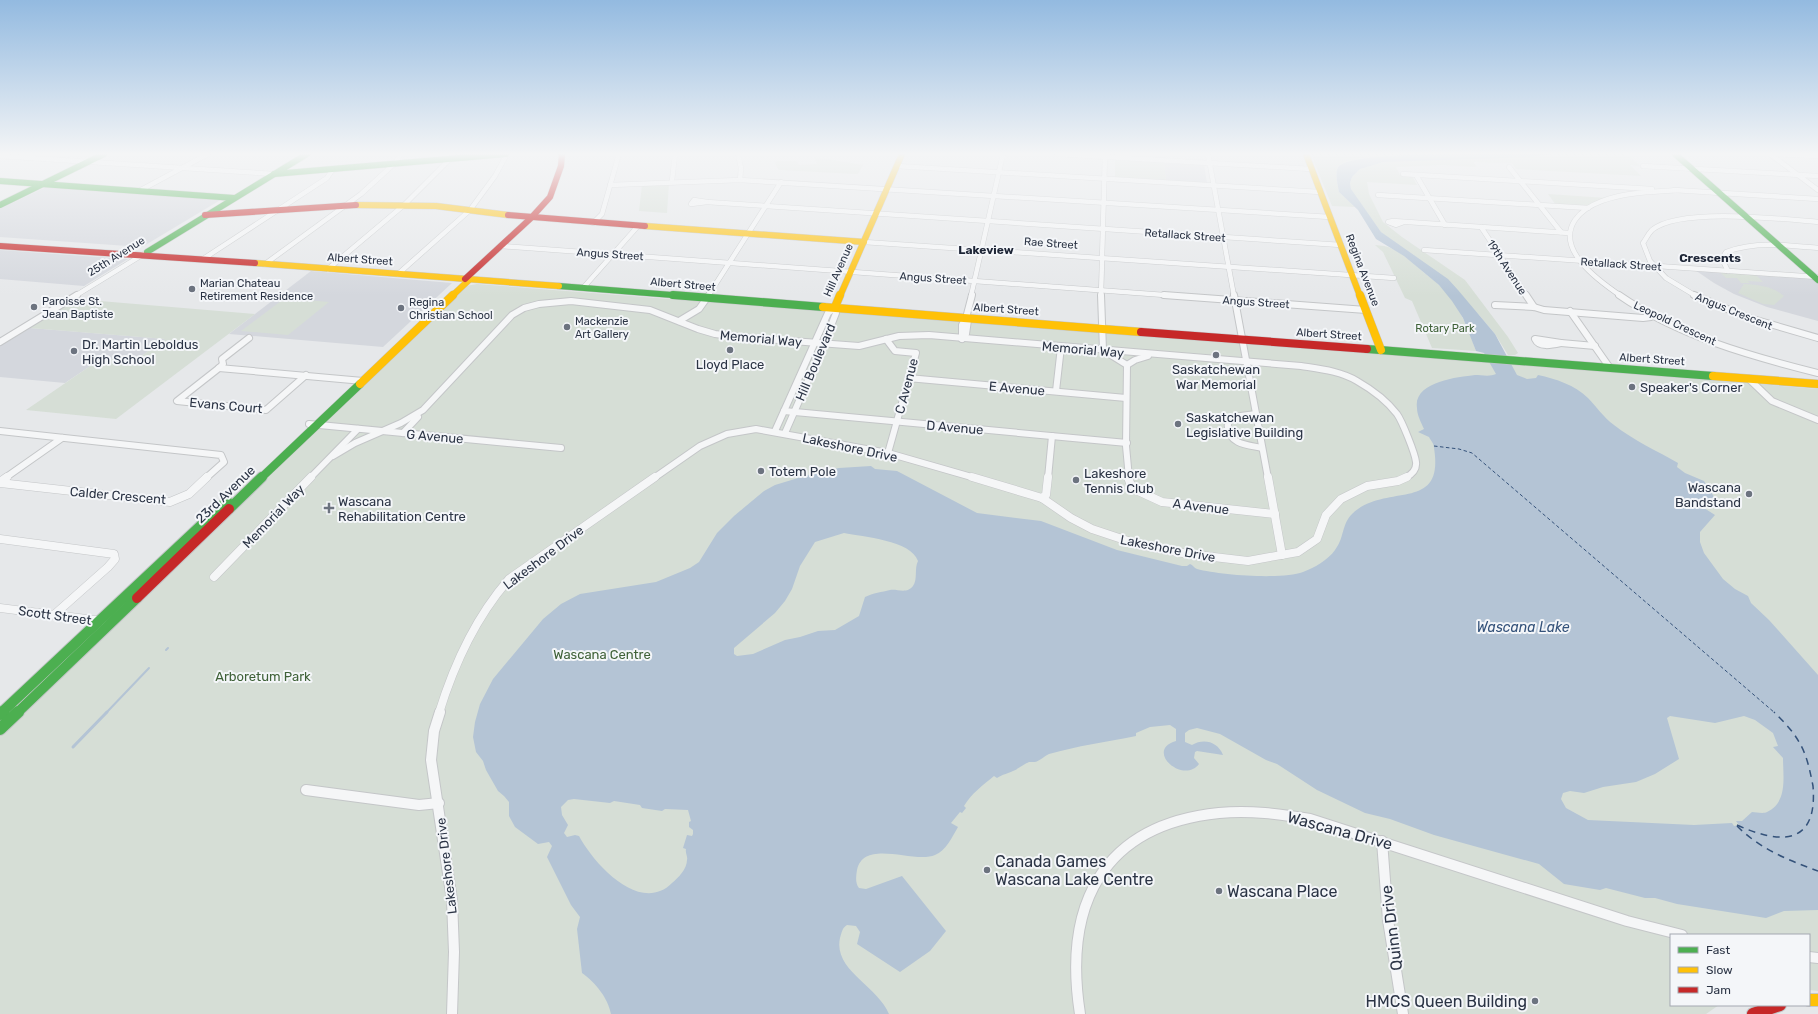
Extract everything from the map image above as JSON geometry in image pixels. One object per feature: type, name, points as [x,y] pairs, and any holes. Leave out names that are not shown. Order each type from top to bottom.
[{"type":"street","name":"25th Avenue","points":[[0,342],[228,201]]},
{"type":"street","points":[[203,259],[291,201]]},
{"type":"street","points":[[265,264],[351,201]]},
{"type":"street","points":[[328,269],[408,201]]},
{"type":"street","points":[[398,274],[470,210],[476,201]]},
{"type":"street","name":"23rd Avenue","points":[[0,729],[313,424],[531,218],[546,201]]},
{"type":"street","points":[[593,223],[602,214],[605,201]]},
{"type":"street","points":[[679,321],[699,309],[769,201]]},
{"type":"street","name":"Hill Avenue","points":[[835,307],[882,201]]},
{"type":"street","points":[[962,339],[966,334],[968,320],[966,318],[974,281],[983,250],[993,201]]},
{"type":"street","points":[[1078,201],[1330,217]]},
{"type":"street","points":[[1217,201],[1282,555]]},
{"type":"street","name":"Regina Avenue","points":[[1324,201],[1381,350]]},
{"type":"street","points":[[1432,201],[1445,225]]},
{"type":"street","points":[[1482,201],[1588,208]]},
{"type":"street","points":[[1536,201],[1561,232]]},
{"type":"street","points":[[1404,222],[1569,233],[1575,219],[1588,208],[1605,201]]},
{"type":"street","points":[[1728,201],[1817,278]]},
{"type":"street","name":"Retallack Street","points":[[707,202],[1341,245]]},
{"type":"street","points":[[1104,203],[1102,291],[1103,350],[1127,365],[1135,360],[1152,354]]},
{"type":"street","name":"Rae Street","points":[[205,215],[346,205],[436,206],[531,218],[593,223],[1394,278]]},
{"type":"street","name":"Angus Crescent","points":[[1747,218],[1693,218],[1673,221],[1649,232],[1643,244],[1645,253],[1653,266],[1674,283],[1719,307],[1762,323],[1818,338]]},
{"type":"street","points":[[1747,218],[1818,222]]},
{"type":"street","points":[[583,288],[638,226]]},
{"type":"street","name":"19th Avenue","points":[[1481,227],[1536,308]]},
{"type":"street","name":"Leopold Crescent","points":[[1569,233],[1571,246],[1580,261],[1605,285],[1653,315],[1718,343],[1783,364],[1818,373]]},
{"type":"street","name":"Albert Street","points":[[0,240],[144,254],[328,269],[1818,384]]},
{"type":"street","points":[[1728,271],[1722,260],[1725,253],[1731,249],[1749,245],[1818,248]]},
{"type":"street","name":"Albert Street","points":[[0,246],[144,254]]},
{"type":"street","name":"Angus Street","points":[[501,246],[1366,310]]},
{"type":"street","name":"Retallack Street","points":[[1424,250],[1817,278]]},
{"type":"street","name":"Memorial Way","points":[[333,456],[343,448],[358,440],[410,419],[423,410],[507,319],[531,306],[560,301],[635,307],[656,311],[698,329],[715,334],[824,344],[859,346],[899,336],[917,334],[1247,362]]},
{"type":"street","points":[[1495,304],[1544,310],[1570,310],[1643,318],[1651,317],[1653,315]]},
{"type":"street","name":"Hill Boulevard","points":[[780,432],[784,411],[828,313],[835,307]]},
{"type":"street","name":"Hill Boulevard","points":[[780,432],[794,412],[824,344],[836,313],[835,307]]},
{"type":"street","points":[[1570,310],[1595,346],[1607,368]]},
{"type":"street","points":[[219,368],[223,364],[222,359],[249,338]]},
{"type":"street","name":"C Avenue","points":[[886,339],[895,351],[916,353],[888,453]]},
{"type":"street","points":[[1561,343],[1595,346]]},
{"type":"street","points":[[1056,391],[1061,347]]},
{"type":"street","name":"Lakeshore Drive","points":[[452,1014],[454,952],[452,900],[431,760],[434,731],[445,694],[463,649],[495,595],[510,579],[563,539],[700,446],[715,438],[742,430],[756,429],[780,432],[888,453],[1042,498],[1080,524],[1140,545],[1188,554],[1248,561],[1298,552],[1309,546],[1316,539],[1326,515],[1341,499],[1367,486],[1398,481],[1410,476],[1415,469],[1416,462],[1406,433],[1397,414],[1382,399],[1361,384],[1344,375],[1327,370],[1247,362]]},
{"type":"street","name":"A Avenue","points":[[1127,365],[1126,398],[1128,478],[1136,489],[1145,495],[1162,502],[1275,514]]},
{"type":"street","points":[[219,368],[359,380]]},
{"type":"street","name":"Evans Court","points":[[219,368],[177,401],[266,410],[306,376]]},
{"type":"street","name":"E Avenue","points":[[908,378],[1126,398]]},
{"type":"street","points":[[1749,379],[1772,401],[1818,420]]},
{"type":"street","points":[[403,433],[423,410]]},
{"type":"street","name":"D Avenue","points":[[784,411],[1127,443]]},
{"type":"street","points":[[1256,414],[1232,416],[1229,419],[1227,427],[1229,433],[1238,442],[1262,448]]},
{"type":"street","name":"23rd Avenue","points":[[0,714],[313,424]]},
{"type":"street","name":"G Avenue","points":[[313,424],[561,448]]},
{"type":"street","name":"Memorial Way","points":[[214,577],[358,429]]},
{"type":"street","points":[[0,431],[62,438]]},
{"type":"street","points":[[1042,498],[1046,494],[1052,436]]},
{"type":"street","points":[[0,483],[62,438]]},
{"type":"street","name":"Calder Crescent","points":[[0,483],[170,502],[189,494],[224,462],[221,455],[62,438]]},
{"type":"street","points":[[0,539],[108,552],[114,554],[115,560],[55,614]]},
{"type":"street","name":"Scott Street","points":[[0,608],[110,622]]},
{"type":"street","points":[[306,790],[419,804],[438,803]]},
{"type":"street","name":"Wascana Drive","points":[[1080,1014],[1076,974],[1079,940],[1085,908],[1094,884],[1110,861],[1133,841],[1149,831],[1191,816],[1244,811],[1279,813],[1310,819],[1627,921],[1678,934]]},
{"type":"street","name":"Quinn Drive","points":[[1382,841],[1388,920],[1403,1014]]},
{"type":"street","points":[[1753,1014],[1777,1006]]},
{"type":"shaded area","points":[[16,201],[218,201],[142,247],[0,237],[0,209]]},
{"type":"shaded area","points":[[0,250],[128,259],[84,286],[0,279]]},
{"type":"shaded area","points":[[1695,270],[1811,277],[1818,283],[1818,321],[1767,307],[1734,294]]},
{"type":"shaded area","points":[[311,271],[452,283],[383,347],[229,334]]},
{"type":"shaded area","name":"Dr. Martin Leboldus High School","points":[[30,328],[166,339],[140,357],[99,360],[65,383],[0,377],[0,346]]},
{"type":"green space","points":[[640,201],[668,201],[667,213],[639,211]]},
{"type":"green space","points":[[1330,201],[1349,201],[1355,207],[1332,206]]},
{"type":"green space","points":[[1359,201],[1373,201],[1383,222],[1402,237],[1465,280],[1508,337],[1518,353],[1515,355],[1508,355],[1495,334],[1479,315],[1381,232]]},
{"type":"green space","points":[[1553,201],[1599,201],[1586,207],[1556,205]]},
{"type":"green space","name":"Rotary Park","points":[[1375,245],[1389,247],[1400,252],[1446,292],[1462,316],[1476,351],[1432,348],[1412,301],[1405,298],[1383,252]]},
{"type":"green space","points":[[1720,272],[1755,274],[1763,282],[1748,281],[1750,283],[1741,283],[1737,278],[1726,278]]},
{"type":"green space","name":"Wascana Centre","points":[[477,284],[1106,333],[1274,344],[1818,389],[1818,991],[1810,990],[1810,934],[1670,934],[1670,1006],[1718,1006],[1706,1014],[0,1014],[0,736],[466,286]]},
{"type":"green space","points":[[1744,284],[1770,288],[1784,296],[1774,305],[1763,304],[1738,293]]},
{"type":"green space","points":[[285,298],[329,302],[288,335],[241,331]]},
{"type":"green space","points":[[76,299],[255,314],[116,419],[26,410],[99,360],[140,357],[165,339],[30,328]]},
{"type":"water","name":"Wascana Lake","points":[[1349,201],[1360,201],[1381,232],[1448,279],[1495,334],[1517,375],[1527,379],[1536,378],[1538,375],[1577,389],[1591,401],[1610,422],[1621,430],[1678,463],[1677,467],[1685,473],[1704,481],[1718,503],[1704,508],[1715,515],[1700,532],[1700,542],[1704,553],[1723,579],[1735,589],[1748,596],[1751,603],[1769,620],[1818,675],[1818,910],[1784,911],[1766,918],[1677,904],[1655,898],[1645,898],[1606,888],[1600,890],[1564,884],[1539,864],[1434,835],[1390,819],[1365,813],[1317,790],[1277,764],[1266,760],[1220,734],[1197,728],[1189,730],[1185,733],[1185,742],[1192,745],[1201,742],[1210,742],[1218,747],[1223,755],[1197,751],[1195,752],[1194,758],[1199,764],[1192,769],[1184,771],[1176,768],[1165,758],[1164,751],[1167,745],[1176,741],[1176,729],[1170,725],[1150,727],[1136,733],[1136,736],[1081,746],[1049,754],[1035,762],[1029,762],[997,778],[994,776],[970,798],[964,806],[966,808],[962,813],[960,812],[951,823],[958,827],[946,847],[939,853],[926,857],[891,854],[869,855],[862,861],[856,875],[856,882],[859,888],[866,889],[902,876],[946,931],[930,951],[900,972],[857,944],[860,932],[856,926],[845,926],[840,938],[840,949],[843,959],[858,978],[876,995],[889,1014],[611,1014],[604,996],[592,981],[582,973],[577,929],[580,917],[571,905],[547,857],[552,846],[549,842],[538,844],[515,827],[509,816],[509,802],[498,791],[486,770],[483,761],[476,752],[473,737],[480,704],[493,679],[543,619],[561,604],[580,594],[656,582],[690,568],[699,562],[717,533],[734,516],[764,491],[775,485],[818,472],[839,468],[871,466],[875,469],[897,471],[977,513],[1041,521],[1117,550],[1182,566],[1187,566],[1190,564],[1197,569],[1207,571],[1250,576],[1280,576],[1303,572],[1312,568],[1332,554],[1341,539],[1348,518],[1358,509],[1372,502],[1413,493],[1424,488],[1431,480],[1435,467],[1434,445],[1429,437],[1418,432],[1424,429],[1418,416],[1417,408],[1418,399],[1422,392],[1438,382],[1448,379],[1496,374],[1484,353],[1476,351],[1463,318],[1439,285],[1404,256],[1376,239],[1358,210]],"holes":[[[844,533],[874,538],[897,544],[914,554],[918,561],[915,580],[911,588],[905,591],[890,590],[865,597],[859,616],[835,630],[818,631],[785,640],[753,654],[737,656],[734,654],[734,648],[775,613],[785,601],[792,589],[800,566],[815,542]],[[1670,716],[1715,723],[1744,716],[1755,720],[1773,733],[1778,746],[1773,747],[1783,758],[1783,788],[1781,796],[1774,808],[1765,813],[1752,812],[1742,821],[1736,821],[1739,825],[1734,826],[1732,823],[1694,825],[1588,820],[1566,808],[1561,799],[1563,793],[1570,791],[1584,793],[1603,787],[1636,782],[1655,774],[1679,759],[1667,718]],[[574,799],[610,803],[614,801],[640,805],[642,808],[662,811],[665,809],[688,810],[691,821],[689,822],[689,827],[693,830],[693,834],[692,836],[687,835],[683,848],[686,849],[687,859],[684,870],[672,883],[659,891],[646,893],[632,890],[619,882],[595,860],[579,836],[575,835],[567,837],[564,833],[568,825],[562,815],[561,807],[568,800]]]},
{"type":"waterway","points":[[106,713],[149,668]]},
{"type":"waterway","points":[[73,747],[107,712]]},
{"type":"ferry route","points":[[1434,446],[1459,449],[1472,453],[1775,713]]},
{"type":"ferry route","points":[[1737,825],[1767,836],[1781,837],[1793,836],[1802,830],[1809,820],[1813,806],[1813,786],[1806,758],[1802,747],[1794,734],[1775,713]]},
{"type":"ferry route","points":[[1737,826],[1755,841],[1775,853],[1818,871]]},
{"type":"traffic: fast","points":[[0,205],[8,201]]},
{"type":"traffic: fast","points":[[147,252],[230,201]]},
{"type":"traffic: fast","points":[[1729,201],[1818,280]]},
{"type":"traffic: fast","points":[[559,286],[823,307]]},
{"type":"traffic: fast","points":[[1367,349],[1713,376]]},
{"type":"traffic: fast","points":[[229,509],[360,384]]},
{"type":"traffic: fast","points":[[0,714],[227,501]]},
{"type":"traffic: fast","points":[[0,729],[137,598]]},
{"type":"traffic: slow","points":[[835,307],[881,201]]},
{"type":"traffic: slow","points":[[1324,201],[1381,350]]},
{"type":"traffic: slow","points":[[356,205],[436,206],[508,215]]},
{"type":"traffic: slow","points":[[645,226],[864,242]]},
{"type":"traffic: slow","points":[[255,263],[559,286]]},
{"type":"traffic: slow","points":[[360,384],[469,280]]},
{"type":"traffic: slow","points":[[823,307],[1141,332]]},
{"type":"traffic: slow","points":[[1713,376],[1818,384]]},
{"type":"traffic: slow","points":[[1810,1000],[1818,1000]]},
{"type":"traffic: jam","points":[[465,279],[531,218],[546,201]]},
{"type":"traffic: jam","points":[[205,215],[356,205]]},
{"type":"traffic: jam","points":[[508,215],[645,226]]},
{"type":"traffic: jam","points":[[0,246],[255,263]]},
{"type":"traffic: jam","points":[[1141,332],[1367,349]]},
{"type":"traffic: jam","points":[[137,598],[229,509]]},
{"type":"traffic: jam","points":[[1753,1014],[1777,1006]]},
{"type":"place","name":"Marian Chateau Retirement Residence","points":[[192,289]]},
{"type":"place","name":"Paroisse St. Jean Baptiste","points":[[34,307]]},
{"type":"place","name":"Regina Christian School","points":[[401,308]]},
{"type":"place","name":"Mackenzie Art Gallery","points":[[567,327]]},
{"type":"place","name":"Lloyd Place","points":[[730,350]]},
{"type":"place","name":"Dr. Martin Leboldus High School","points":[[74,351]]},
{"type":"place","name":"Saskatchewan War Memorial","points":[[1216,355]]},
{"type":"place","name":"Speaker's Corner","points":[[1632,387]]},
{"type":"place","name":"Saskatchewan Legislative Building","points":[[1178,424]]},
{"type":"place","name":"Totem Pole","points":[[761,471]]},
{"type":"place","name":"Lakeshore Tennis Club","points":[[1076,480]]},
{"type":"place","name":"Wascana Bandstand","points":[[1749,494]]},
{"type":"place","name":"Wascana Rehabilitation Centre","points":[[329,508]]},
{"type":"place","name":"Canada Games Wascana Lake Centre","points":[[987,870]]},
{"type":"place","name":"Wascana Place","points":[[1219,891]]},
{"type":"place","name":"HMCS Queen Building","points":[[1535,1001]]},
{"type":"district","name":"Lakeview","points":[[986,250]]},
{"type":"district","name":"Crescents","points":[[1710,258]]},
{"type":"park label","name":"Arboretum Park","points":[[263,676]]}]
